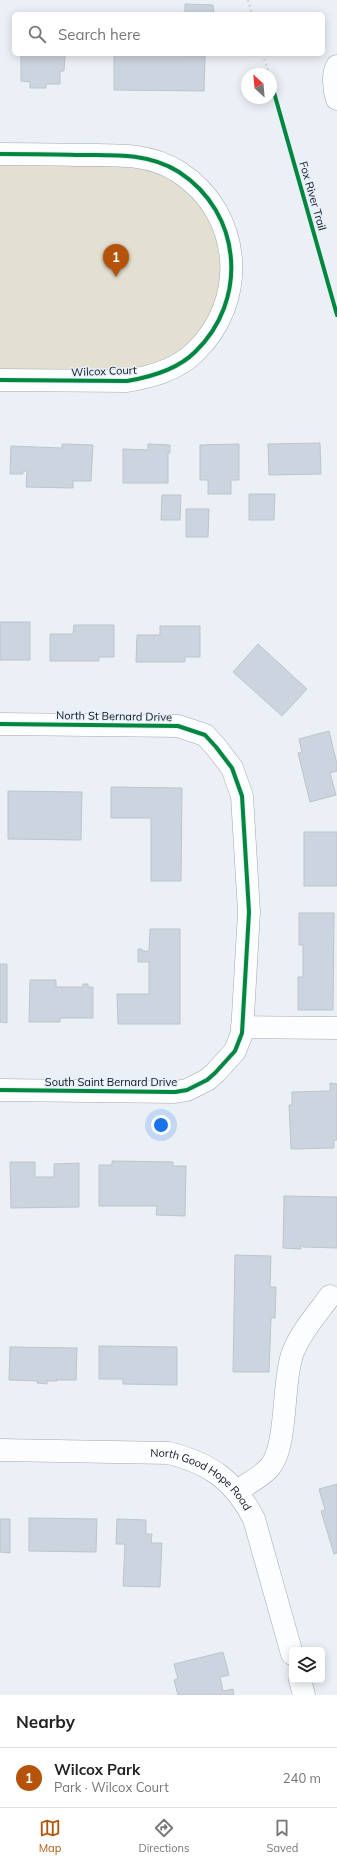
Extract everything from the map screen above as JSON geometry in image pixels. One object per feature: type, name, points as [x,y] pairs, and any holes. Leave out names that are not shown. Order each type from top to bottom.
[{"type":"street","points":[[337,66],[334,70],[335,93],[337,99]]},
{"type":"street","name":"Wilcox Court","points":[[0,154],[130,155],[156,161],[178,171],[197,186],[212,204],[223,224],[230,244],[232,267],[231,286],[226,306],[213,331],[194,353],[169,370],[147,378],[127,381],[0,380]]},
{"type":"street","name":"North St Bernard Drive","points":[[0,724],[178,726],[205,736],[232,768],[242,796],[249,912]]},
{"type":"street","name":"South Saint Bernard Drive","points":[[0,1090],[175,1092],[187,1090],[207,1080],[235,1050],[242,1033],[249,912]]},
{"type":"street","points":[[242,1027],[337,1028]]},
{"type":"street","points":[[237,1491],[270,1468],[279,1451],[286,1382],[292,1354],[303,1335],[330,1296]]},
{"type":"street","name":"North Good Hope Road","points":[[0,1450],[169,1453],[192,1459],[213,1470],[237,1491],[244,1500],[254,1519],[290,1647]]},
{"type":"path","points":[[248,0],[251,12]]},
{"type":"path","points":[[264,56],[267,68]]},
{"type":"shaded area","points":[[0,154],[156,161],[223,224],[226,306],[169,370],[0,380]]},
{"type":"building","points":[[185,4],[213,5],[214,12],[185,12]]},
{"type":"building","points":[[21,56],[65,56],[64,71],[60,71],[60,84],[46,84],[46,88],[30,88],[30,82],[21,81]]},
{"type":"building","points":[[114,56],[205,56],[204,91],[114,90]]},
{"type":"building","points":[[320,443],[321,474],[269,475],[268,444]]},
{"type":"building","points":[[62,444],[93,445],[91,481],[73,481],[73,488],[26,487],[27,471],[23,471],[23,474],[10,474],[11,446],[62,448]]},
{"type":"building","points":[[148,444],[170,445],[170,453],[168,453],[168,483],[123,483],[123,449],[148,450]]},
{"type":"building","points":[[239,444],[239,480],[231,480],[231,494],[208,494],[208,480],[200,480],[200,445]]},
{"type":"building","points":[[249,494],[275,494],[274,520],[249,520]]},
{"type":"building","points":[[162,495],[181,495],[180,520],[161,520]]},
{"type":"building","points":[[186,509],[209,509],[208,537],[186,537]]},
{"type":"building","points":[[0,622],[30,622],[30,660],[0,660]]},
{"type":"building","points":[[74,625],[114,625],[114,657],[99,657],[99,661],[50,661],[50,634],[73,634]]},
{"type":"building","points":[[160,626],[200,626],[200,657],[185,657],[185,662],[136,662],[137,635],[160,635]]},
{"type":"building","points":[[258,644],[307,689],[282,716],[233,672]]},
{"type":"building","points":[[329,731],[337,764],[337,771],[330,773],[336,795],[310,802],[298,753],[302,752],[299,739]]},
{"type":"building","points":[[111,787],[182,788],[181,881],[151,881],[151,818],[111,818]]},
{"type":"building","points":[[8,791],[82,792],[81,840],[8,839]]},
{"type":"building","points":[[304,832],[337,832],[337,886],[304,886]]},
{"type":"building","points":[[299,913],[334,913],[333,1010],[298,1010],[298,977],[303,977],[303,945],[299,945]]},
{"type":"building","points":[[150,929],[180,929],[180,1024],[118,1024],[117,994],[149,994],[149,962],[138,962],[138,949],[142,949],[142,951],[149,951]]},
{"type":"building","points":[[0,964],[7,964],[7,1023],[0,1022]]},
{"type":"building","points":[[30,980],[56,980],[56,987],[83,987],[83,984],[88,984],[88,987],[93,987],[93,1018],[60,1018],[60,1022],[29,1022]]},
{"type":"building","points":[[330,1083],[337,1084],[337,1140],[334,1140],[334,1148],[291,1149],[289,1105],[292,1105],[292,1092],[330,1091]]},
{"type":"building","points":[[112,1161],[173,1162],[173,1166],[186,1166],[185,1216],[156,1215],[157,1206],[99,1206],[99,1165],[112,1165]]},
{"type":"building","points":[[10,1162],[35,1162],[35,1177],[54,1177],[54,1164],[79,1163],[79,1207],[11,1208]]},
{"type":"building","points":[[284,1196],[337,1197],[337,1248],[303,1247],[303,1245],[301,1245],[301,1249],[283,1248]]},
{"type":"building","points":[[235,1255],[271,1256],[270,1287],[276,1287],[275,1318],[271,1318],[269,1372],[233,1372]]},
{"type":"building","points":[[99,1346],[177,1347],[177,1385],[123,1384],[123,1379],[99,1379]]},
{"type":"building","points":[[10,1347],[77,1348],[76,1380],[47,1381],[47,1384],[37,1383],[38,1381],[9,1380]]},
{"type":"building","points":[[337,1484],[337,1553],[334,1554],[321,1511],[325,1510],[319,1489]]},
{"type":"building","points":[[29,1518],[97,1519],[96,1552],[29,1551]]},
{"type":"building","points":[[0,1519],[10,1519],[10,1553],[0,1552]]},
{"type":"building","points":[[117,1519],[146,1520],[146,1534],[152,1534],[151,1543],[162,1543],[160,1587],[123,1586],[125,1544],[116,1544]]},
{"type":"building","points":[[223,1652],[229,1675],[220,1677],[223,1691],[233,1689],[234,1695],[178,1695],[174,1680],[178,1679],[174,1664]]},
{"type":"cycle path","name":"Fox River Trail","points":[[277,103],[337,315]]},
{"type":"cycle path","points":[[0,154],[129,156],[155,161],[167,166],[179,172],[200,189],[216,210],[226,233],[231,258],[230,283],[224,308],[212,331],[195,352],[180,364],[154,375],[127,381],[0,380]]},
{"type":"cycle path","points":[[0,724],[178,726],[205,735],[232,768],[242,796],[249,912],[242,1033],[235,1051],[207,1080],[187,1090],[175,1092],[0,1090]]},
{"type":"place","name":"Wilcox Park","points":[[116,277]]}]
